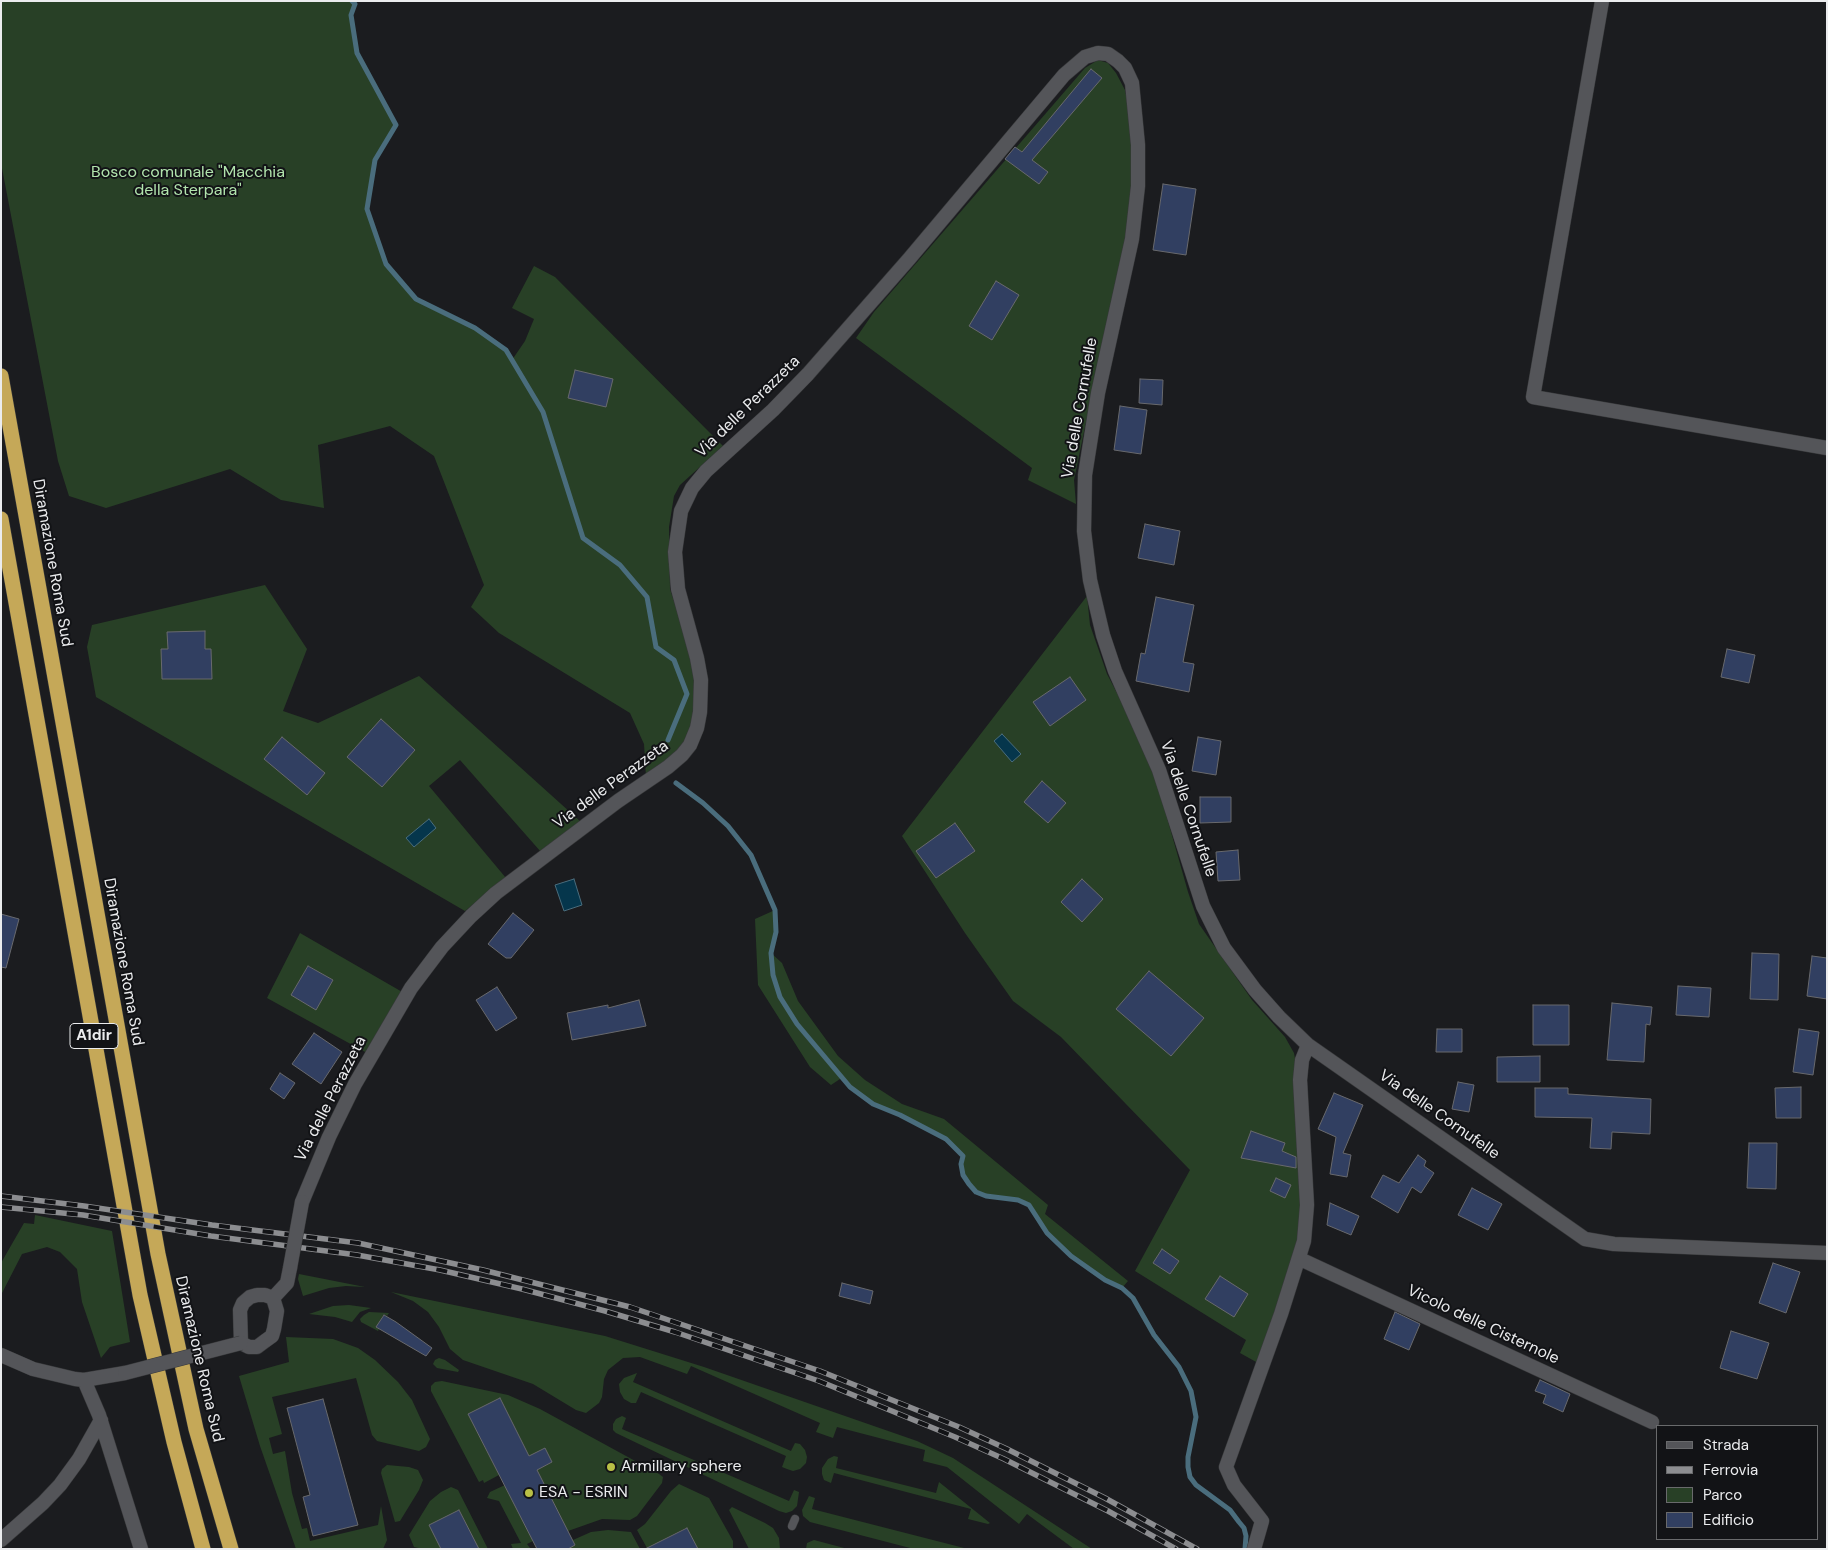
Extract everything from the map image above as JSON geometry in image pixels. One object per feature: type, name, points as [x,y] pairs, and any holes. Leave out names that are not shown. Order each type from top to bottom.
[{"type":"highway","name":"Diramazione Roma Sud","points":[[1,376],[156,1245],[196,1429],[231,1549]]},
{"type":"highway","name":"A1dir","points":[[1,519],[140,1294],[174,1442],[203,1549]]},
{"type":"street","points":[[1602,1],[1532,397],[1827,448]]},
{"type":"street","name":"Via delle Cornufelle","points":[[1057,83],[1076,64],[1090,55],[1103,53],[1114,57],[1125,68],[1132,83],[1138,145],[1138,186],[1135,222],[1098,393],[1085,475],[1085,541],[1096,608],[1119,682],[1159,770],[1198,892],[1212,926],[1231,958],[1251,986],[1308,1045],[1586,1238],[1614,1244],[1827,1253]]},
{"type":"street","name":"Via delle Perazzeta","points":[[273,1298],[287,1283],[302,1202],[329,1137],[355,1084],[411,988],[442,947],[496,893],[618,801],[668,767],[690,745],[697,728],[700,712],[701,680],[698,658],[678,588],[675,552],[676,534],[681,511],[692,488],[706,471],[808,374],[909,259],[1057,83]]},
{"type":"street","points":[[1254,1549],[1262,1522],[1234,1485],[1226,1467],[1300,1259],[1307,1222],[1301,1073],[1302,1060],[1308,1045]]},
{"type":"street","name":"Vicolo delle Cisternole","points":[[1300,1259],[1652,1422]]},
{"type":"street","points":[[1,1356],[34,1369],[84,1380],[125,1373],[241,1343],[248,1347],[257,1347],[272,1336],[277,1311],[273,1298],[266,1295],[258,1295],[250,1297],[244,1303],[240,1310],[241,1343]]},
{"type":"street","points":[[84,1380],[101,1420],[141,1549]]},
{"type":"street","points":[[1,1540],[43,1503],[65,1479],[82,1455],[101,1420]]},
{"type":"green space","name":"Bosco comunale \"Macchia della Sterpara\"","points":[[1,1],[352,1],[355,4],[351,15],[357,53],[396,125],[375,160],[367,209],[386,264],[416,299],[475,328],[506,350],[512,360],[525,341],[534,319],[512,308],[534,266],[555,277],[723,446],[680,485],[674,496],[669,527],[670,589],[698,676],[692,727],[681,750],[646,777],[644,744],[630,713],[499,633],[471,607],[484,585],[434,456],[390,426],[318,445],[324,508],[281,500],[230,469],[106,508],[69,496],[58,461],[1,163]]},
{"type":"green space","points":[[1098,60],[1108,63],[1125,90],[1132,121],[1137,209],[1101,350],[1074,480],[1076,504],[1028,480],[1032,468],[856,338],[874,312],[1085,68]]},
{"type":"green space","points":[[265,585],[307,649],[283,711],[318,723],[419,676],[581,822],[541,852],[460,760],[429,786],[506,878],[465,911],[96,697],[87,647],[92,625]]},
{"type":"green space","points":[[1087,596],[1090,625],[1107,674],[1136,729],[1153,768],[1188,892],[1199,924],[1252,1000],[1285,1037],[1294,1053],[1299,1081],[1304,1229],[1258,1363],[1240,1353],[1246,1340],[1135,1271],[1190,1170],[1061,1037],[1013,1001],[965,933],[902,836]]},
{"type":"green space","points":[[775,910],[776,932],[771,953],[782,963],[798,1001],[838,1056],[865,1080],[902,1104],[944,1119],[1048,1205],[1045,1214],[1128,1281],[1122,1288],[1105,1280],[1071,1256],[1047,1233],[1029,1205],[1018,1200],[986,1196],[976,1192],[963,1175],[961,1164],[963,1156],[946,1139],[900,1115],[873,1104],[850,1087],[843,1077],[831,1085],[810,1067],[758,985],[755,919]]},
{"type":"green space","points":[[300,933],[404,993],[367,1053],[267,998]],"holes":[[[308,966],[333,980],[316,1009],[291,995]]]},
{"type":"green space","points":[[35,1215],[112,1231],[130,1342],[110,1347],[101,1358],[82,1302],[77,1269],[60,1252],[47,1247],[22,1254],[1,1295],[1,1263],[24,1223],[34,1224]]},
{"type":"green space","points":[[299,1274],[365,1287],[346,1286],[329,1288],[303,1296],[298,1279]]},
{"type":"green space","points":[[391,1292],[605,1336],[704,1367],[917,1441],[953,1458],[1092,1549],[1074,1549],[1027,1514],[1019,1524],[947,1467],[923,1461],[925,1450],[837,1427],[833,1438],[816,1432],[820,1423],[691,1366],[687,1374],[640,1357],[623,1358],[608,1370],[599,1403],[586,1413],[576,1410],[533,1384],[463,1360],[450,1349],[439,1327],[428,1312],[413,1301]]},
{"type":"green space","points":[[349,1305],[371,1308],[360,1312],[352,1322],[335,1317],[309,1314],[333,1306]]},
{"type":"green space","points":[[369,1312],[389,1313],[387,1316],[384,1314],[376,1327],[379,1329],[378,1331],[361,1322],[360,1319]]},
{"type":"green space","points":[[286,1337],[333,1339],[358,1348],[375,1360],[398,1382],[412,1400],[430,1439],[426,1447],[419,1451],[377,1441],[372,1435],[356,1378],[272,1397],[282,1434],[269,1438],[273,1454],[285,1451],[292,1493],[302,1529],[307,1528],[310,1541],[378,1525],[381,1506],[387,1540],[383,1549],[296,1549],[260,1446],[239,1376],[289,1362]]},
{"type":"green space","points":[[439,1358],[459,1370],[458,1372],[437,1368],[433,1364]]},
{"type":"green space","points":[[637,1373],[633,1382],[791,1451],[795,1443],[800,1444],[805,1450],[806,1463],[800,1469],[793,1471],[782,1467],[786,1456],[641,1392],[636,1403],[631,1403],[624,1399],[620,1392],[619,1384],[624,1378]]},
{"type":"green space","points":[[442,1381],[508,1395],[540,1409],[659,1474],[663,1477],[662,1483],[637,1516],[630,1520],[602,1519],[568,1531],[537,1470],[552,1462],[545,1448],[529,1456],[500,1398],[468,1414],[499,1475],[484,1483],[483,1480],[479,1482],[431,1391],[431,1386],[435,1382]]},
{"type":"green space","points":[[622,1416],[626,1418],[622,1429],[789,1501],[794,1490],[799,1492],[797,1506],[792,1511],[786,1513],[779,1511],[616,1433],[613,1430],[613,1424],[616,1419]]},
{"type":"green space","points":[[834,1456],[838,1457],[836,1468],[936,1493],[939,1482],[990,1523],[968,1519],[971,1509],[834,1473],[831,1483],[824,1480],[822,1468],[828,1459]]},
{"type":"green space","points":[[387,1465],[409,1467],[418,1470],[423,1480],[400,1521],[395,1522],[381,1473],[382,1469]]},
{"type":"green space","points":[[679,1484],[709,1498],[733,1541],[733,1549],[698,1549],[686,1528],[647,1548],[637,1530],[645,1524],[671,1491]]},
{"type":"green space","points":[[505,1485],[533,1541],[527,1544],[530,1548],[513,1549],[511,1544],[521,1543],[499,1501],[487,1498],[490,1492]]},
{"type":"green space","points":[[451,1487],[458,1490],[488,1549],[479,1549],[459,1510],[430,1525],[441,1549],[414,1547],[409,1535],[430,1501]]},
{"type":"green space","points":[[809,1496],[815,1498],[812,1509],[968,1549],[914,1549],[810,1522],[803,1516],[802,1510]]},
{"type":"green space","points":[[732,1507],[773,1528],[779,1538],[780,1549],[749,1549],[729,1510]]},
{"type":"green space","points":[[608,1530],[631,1532],[640,1549],[568,1549],[575,1545],[573,1540],[591,1532]]},
{"type":"green space","points":[[814,1540],[848,1549],[806,1549],[807,1543]]},
{"type":"water","points":[[1002,734],[1021,754],[1012,762],[994,741]]},
{"type":"water","points":[[429,819],[436,828],[414,847],[406,838]]},
{"type":"water","points":[[574,879],[582,905],[564,911],[555,885]]},
{"type":"building","points":[[1091,69],[1102,78],[1032,160],[1048,172],[1039,184],[1005,159],[1015,147],[1022,152]]},
{"type":"building","points":[[1163,184],[1196,189],[1186,255],[1153,250]]},
{"type":"building","points":[[996,281],[1019,295],[992,340],[969,326]]},
{"type":"building","points":[[575,370],[613,379],[606,407],[568,398]]},
{"type":"building","points":[[1140,379],[1163,380],[1162,405],[1139,403]]},
{"type":"building","points":[[1120,406],[1147,410],[1141,454],[1114,450]]},
{"type":"building","points":[[1145,524],[1180,531],[1174,565],[1138,558]]},
{"type":"building","points":[[1156,597],[1194,605],[1183,662],[1194,664],[1189,692],[1136,681],[1141,653],[1145,654]]},
{"type":"building","points":[[205,631],[205,649],[211,649],[212,679],[162,679],[161,649],[168,649],[167,632]]},
{"type":"building","points":[[1727,649],[1755,655],[1749,683],[1721,677]]},
{"type":"building","points":[[1070,677],[1086,700],[1050,726],[1033,702]]},
{"type":"building","points":[[381,719],[415,750],[382,787],[347,757]]},
{"type":"building","points":[[282,737],[325,773],[307,795],[264,759]]},
{"type":"building","points":[[1198,737],[1221,741],[1216,775],[1192,771]]},
{"type":"building","points":[[1042,781],[1066,803],[1048,823],[1024,802]]},
{"type":"building","points":[[1200,797],[1231,797],[1231,822],[1200,823]]},
{"type":"building","points":[[955,823],[975,851],[936,878],[916,851]]},
{"type":"building","points":[[1238,850],[1240,880],[1218,881],[1216,852]]},
{"type":"building","points":[[1082,879],[1103,899],[1082,922],[1061,902]]},
{"type":"building","points":[[513,913],[534,930],[511,958],[506,958],[488,944]]},
{"type":"building","points":[[1,914],[19,919],[6,968],[1,967]]},
{"type":"building","points":[[1752,953],[1779,954],[1778,1000],[1750,999]]},
{"type":"building","points":[[1812,956],[1827,958],[1827,999],[1807,996]]},
{"type":"building","points":[[308,966],[333,980],[316,1010],[291,995]]},
{"type":"building","points":[[1149,971],[1204,1018],[1171,1056],[1116,1009]]},
{"type":"building","points":[[1678,986],[1711,988],[1709,1017],[1676,1015]]},
{"type":"building","points":[[497,987],[517,1018],[496,1031],[476,1000]]},
{"type":"building","points":[[639,1000],[646,1026],[572,1040],[567,1013],[608,1005],[608,1008]]},
{"type":"building","points":[[1612,1003],[1652,1007],[1650,1025],[1646,1024],[1644,1062],[1607,1060]]},
{"type":"building","points":[[1533,1005],[1569,1005],[1569,1045],[1533,1045]]},
{"type":"building","points":[[1437,1029],[1462,1029],[1462,1052],[1436,1052]]},
{"type":"building","points":[[1799,1029],[1819,1032],[1813,1075],[1793,1072]]},
{"type":"building","points":[[314,1033],[342,1052],[321,1084],[292,1064]]},
{"type":"building","points":[[1540,1056],[1540,1082],[1497,1082],[1497,1057]]},
{"type":"building","points":[[280,1073],[295,1083],[284,1099],[270,1089]]},
{"type":"building","points":[[1458,1082],[1474,1085],[1469,1112],[1452,1109]]},
{"type":"building","points":[[1801,1087],[1801,1118],[1776,1118],[1775,1088]]},
{"type":"building","points":[[1535,1088],[1568,1088],[1568,1094],[1651,1099],[1650,1134],[1612,1132],[1611,1149],[1590,1148],[1592,1118],[1535,1117]]},
{"type":"building","points":[[1334,1093],[1363,1105],[1343,1153],[1351,1155],[1347,1177],[1330,1174],[1336,1137],[1318,1129]]},
{"type":"building","points":[[1251,1131],[1285,1143],[1282,1151],[1296,1157],[1296,1168],[1241,1158]]},
{"type":"building","points":[[1749,1143],[1777,1143],[1776,1189],[1747,1188]]},
{"type":"building","points":[[1418,1155],[1426,1161],[1424,1166],[1434,1173],[1421,1193],[1412,1187],[1398,1213],[1371,1197],[1383,1175],[1399,1183]]},
{"type":"building","points":[[1276,1178],[1291,1185],[1285,1198],[1270,1191]]},
{"type":"building","points":[[1472,1188],[1502,1204],[1488,1230],[1458,1215]]},
{"type":"building","points":[[1330,1203],[1359,1216],[1351,1235],[1327,1225]]},
{"type":"building","points":[[1162,1249],[1179,1261],[1170,1274],[1153,1263]]},
{"type":"building","points":[[1773,1263],[1800,1272],[1786,1313],[1759,1303]]},
{"type":"building","points":[[1220,1276],[1248,1294],[1234,1317],[1205,1299]]},
{"type":"building","points":[[842,1283],[873,1291],[870,1304],[839,1296]]},
{"type":"building","points":[[1395,1312],[1420,1324],[1409,1350],[1384,1339]]},
{"type":"building","points":[[384,1315],[432,1348],[426,1356],[376,1327]]},
{"type":"building","points":[[1731,1331],[1769,1343],[1757,1379],[1720,1368]]},
{"type":"building","points":[[1540,1380],[1570,1394],[1563,1412],[1543,1403],[1546,1395],[1535,1391]]},
{"type":"building","points":[[500,1398],[529,1456],[545,1448],[552,1462],[537,1470],[575,1545],[568,1549],[537,1549],[468,1414]]},
{"type":"building","points":[[323,1399],[358,1525],[313,1536],[303,1497],[310,1495],[287,1408]]},
{"type":"building","points":[[459,1510],[479,1549],[441,1549],[429,1525]]},
{"type":"building","points":[[687,1528],[698,1549],[645,1549]]},
{"type":"waterway","points":[[352,1],[355,4],[351,15],[357,53],[396,125],[375,160],[367,209],[386,264],[416,299],[475,328],[506,350],[543,412],[583,538],[620,565],[647,597],[656,647],[674,660],[687,694],[668,740]]},
{"type":"waterway","points":[[676,783],[703,803],[728,826],[751,855],[775,910],[776,932],[771,953],[773,975],[780,997],[797,1024],[850,1087],[873,1104],[900,1115],[946,1139],[963,1156],[961,1164],[963,1175],[976,1192],[986,1196],[1018,1200],[1029,1205],[1047,1233],[1071,1256],[1105,1280],[1122,1288],[1133,1298],[1154,1335],[1179,1367],[1191,1391],[1196,1417],[1188,1457],[1190,1477],[1196,1485],[1230,1510],[1244,1528],[1246,1536],[1245,1549]]},
{"type":"railway","points":[[1,1196],[358,1243],[483,1270],[630,1307],[820,1371],[959,1427],[1105,1498],[1197,1549]]},
{"type":"railway","points":[[1,1207],[83,1215],[211,1236],[357,1255],[440,1270],[605,1311],[675,1332],[819,1381],[955,1437],[1004,1459],[1108,1511],[1176,1549]]},
{"type":"place","name":"Armillary sphere","points":[[611,1467]]},
{"type":"place","name":"ESA - ESRIN","points":[[529,1493]]}]
